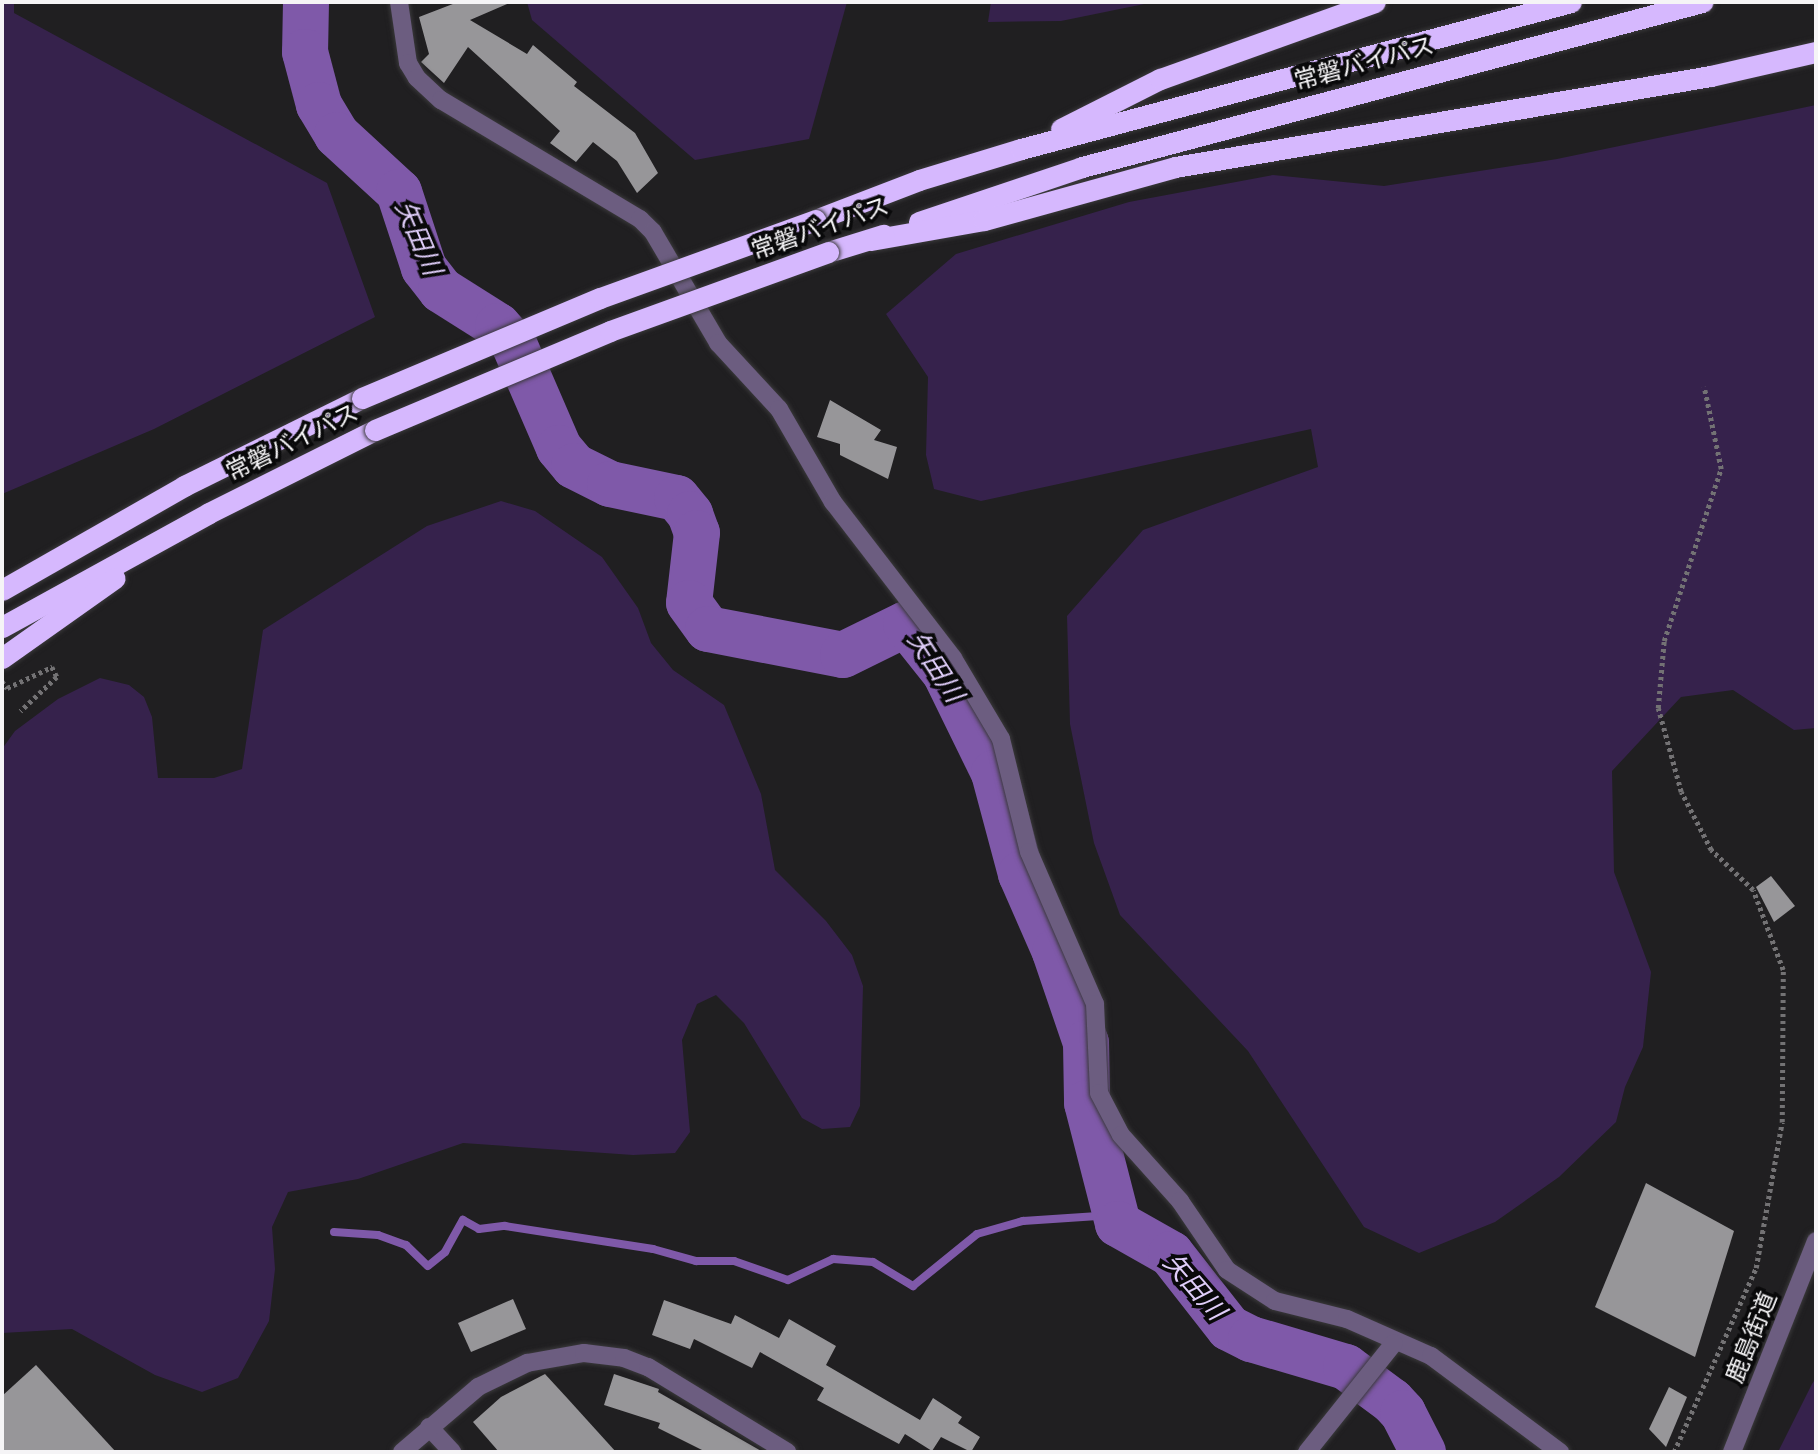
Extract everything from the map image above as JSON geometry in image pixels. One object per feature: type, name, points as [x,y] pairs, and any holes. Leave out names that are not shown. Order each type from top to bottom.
[{"type":"highway","points":[[1021,149],[1160,79],[1375,2]]},
{"type":"highway","name":"常磐バイパス","points":[[2,590],[184,486],[362,398],[600,298],[919,180],[1021,149],[1571,2]]},
{"type":"highway","name":"常磐バイパス","points":[[2,627],[209,513],[375,430],[610,331],[828,252],[871,240],[1082,167],[1702,2]]},
{"type":"highway","points":[[871,240],[984,220],[1175,167],[1711,76],[1816,52]]},
{"type":"highway","points":[[2,575],[184,486]]},
{"type":"highway","points":[[2,658],[209,513]]},
{"type":"street","points":[[399,2],[408,63],[417,78],[441,100],[640,219],[653,232],[718,343],[779,409],[833,502],[953,658],[1001,739],[1029,852],[1095,1004],[1099,1093],[1121,1135],[1180,1201],[1227,1270],[1250,1289],[1275,1301],[1346,1319],[1394,1343],[1431,1356],[1560,1452]]},
{"type":"street","name":"鹿島街道","points":[[1732,1452],[1816,1241]]},
{"type":"street","points":[[1307,1452],[1394,1343]]},
{"type":"street","points":[[402,1452],[478,1387],[527,1363],[605,1354],[648,1367],[787,1452]]},
{"type":"street","points":[[429,1427],[452,1452]]},
{"type":"path","points":[[1674,1452],[1756,1268],[1782,1122],[1783,970],[1753,890],[1711,850],[1681,792],[1658,708],[1664,641],[1721,469],[1704,387]]},
{"type":"path","points":[[2,681],[7,688],[52,667],[57,677],[21,711]]},
{"type":"shaded area","points":[[2,2],[14,2],[14,13],[327,183],[375,317],[154,429],[2,494]]},
{"type":"shaded area","points":[[527,2],[847,2],[809,139],[695,160],[532,20]]},
{"type":"shaded area","points":[[991,2],[1154,2],[1061,21],[988,22]]},
{"type":"shaded area","points":[[1816,105],[1816,728],[1794,730],[1733,690],[1681,697],[1612,771],[1614,872],[1651,972],[1643,1047],[1625,1087],[1616,1122],[1559,1177],[1495,1222],[1419,1253],[1364,1227],[1248,1051],[1120,915],[1094,843],[1070,724],[1067,616],[1143,530],[1318,467],[1311,429],[981,501],[934,489],[926,455],[928,377],[886,314],[956,254],[1129,202],[1273,175],[1384,186],[1557,159]]},
{"type":"shaded area","points":[[501,501],[535,511],[602,557],[638,608],[651,643],[673,670],[724,705],[761,794],[775,870],[826,921],[852,955],[863,986],[860,1106],[850,1127],[822,1129],[802,1118],[744,1023],[716,995],[697,1004],[682,1040],[690,1132],[675,1153],[633,1155],[463,1143],[358,1179],[288,1192],[272,1227],[275,1269],[269,1321],[238,1378],[202,1392],[155,1375],[72,1329],[2,1333],[2,749],[15,731],[58,699],[100,678],[129,685],[144,697],[152,717],[158,778],[214,778],[242,769],[263,630],[427,526]]},
{"type":"shaded area","points":[[1816,1378],[1816,1452],[1778,1452],[1812,1384]]},
{"type":"building","points":[[458,2],[512,2],[470,20],[527,54],[533,45],[577,82],[574,86],[635,133],[658,173],[637,193],[617,161],[593,142],[576,162],[550,143],[560,131],[468,47],[444,83],[421,62],[429,54],[419,17]]},
{"type":"building","points":[[830,400],[881,430],[874,440],[897,447],[888,479],[840,455],[840,444],[817,437]]},
{"type":"building","points":[[1771,876],[1795,906],[1774,922],[1756,887]]},
{"type":"building","points":[[1646,1183],[1734,1231],[1695,1357],[1595,1307]]},
{"type":"building","points":[[513,1299],[526,1329],[471,1352],[458,1323]]},
{"type":"building","points":[[664,1300],[731,1324],[735,1315],[779,1338],[789,1319],[836,1346],[826,1365],[920,1420],[933,1398],[962,1417],[958,1423],[980,1437],[971,1452],[941,1437],[932,1451],[905,1434],[899,1444],[817,1400],[824,1388],[760,1352],[752,1368],[694,1339],[690,1349],[652,1335]]},
{"type":"building","points":[[36,1365],[116,1452],[2,1452],[2,1396]]},
{"type":"building","points":[[545,1374],[616,1452],[499,1452],[473,1422],[501,1397]]},
{"type":"building","points":[[614,1374],[659,1389],[658,1392],[763,1452],[706,1452],[658,1428],[660,1423],[604,1405]]},
{"type":"building","points":[[1669,1387],[1687,1397],[1666,1447],[1649,1429]]},
{"type":"waterway","name":"矢田川","points":[[306,2],[305,52],[319,105],[337,135],[399,192],[424,268],[441,290],[498,326],[514,344],[559,448],[574,466],[610,484],[677,498],[690,514],[697,533],[689,603],[708,629],[843,655],[906,624],[945,673],[994,773],[1021,874],[1055,952],[1086,1043],[1087,1103],[1118,1224],[1171,1254],[1229,1328],[1251,1339],[1346,1367],[1392,1401],[1403,1413],[1423,1452]]},
{"type":"waterway","points":[[334,1232],[378,1235],[406,1245],[428,1266],[445,1252],[463,1220],[479,1229],[505,1226],[653,1249],[696,1261],[734,1261],[788,1280],[833,1259],[873,1262],[913,1286],[977,1234],[1023,1221],[1113,1215]]}]
